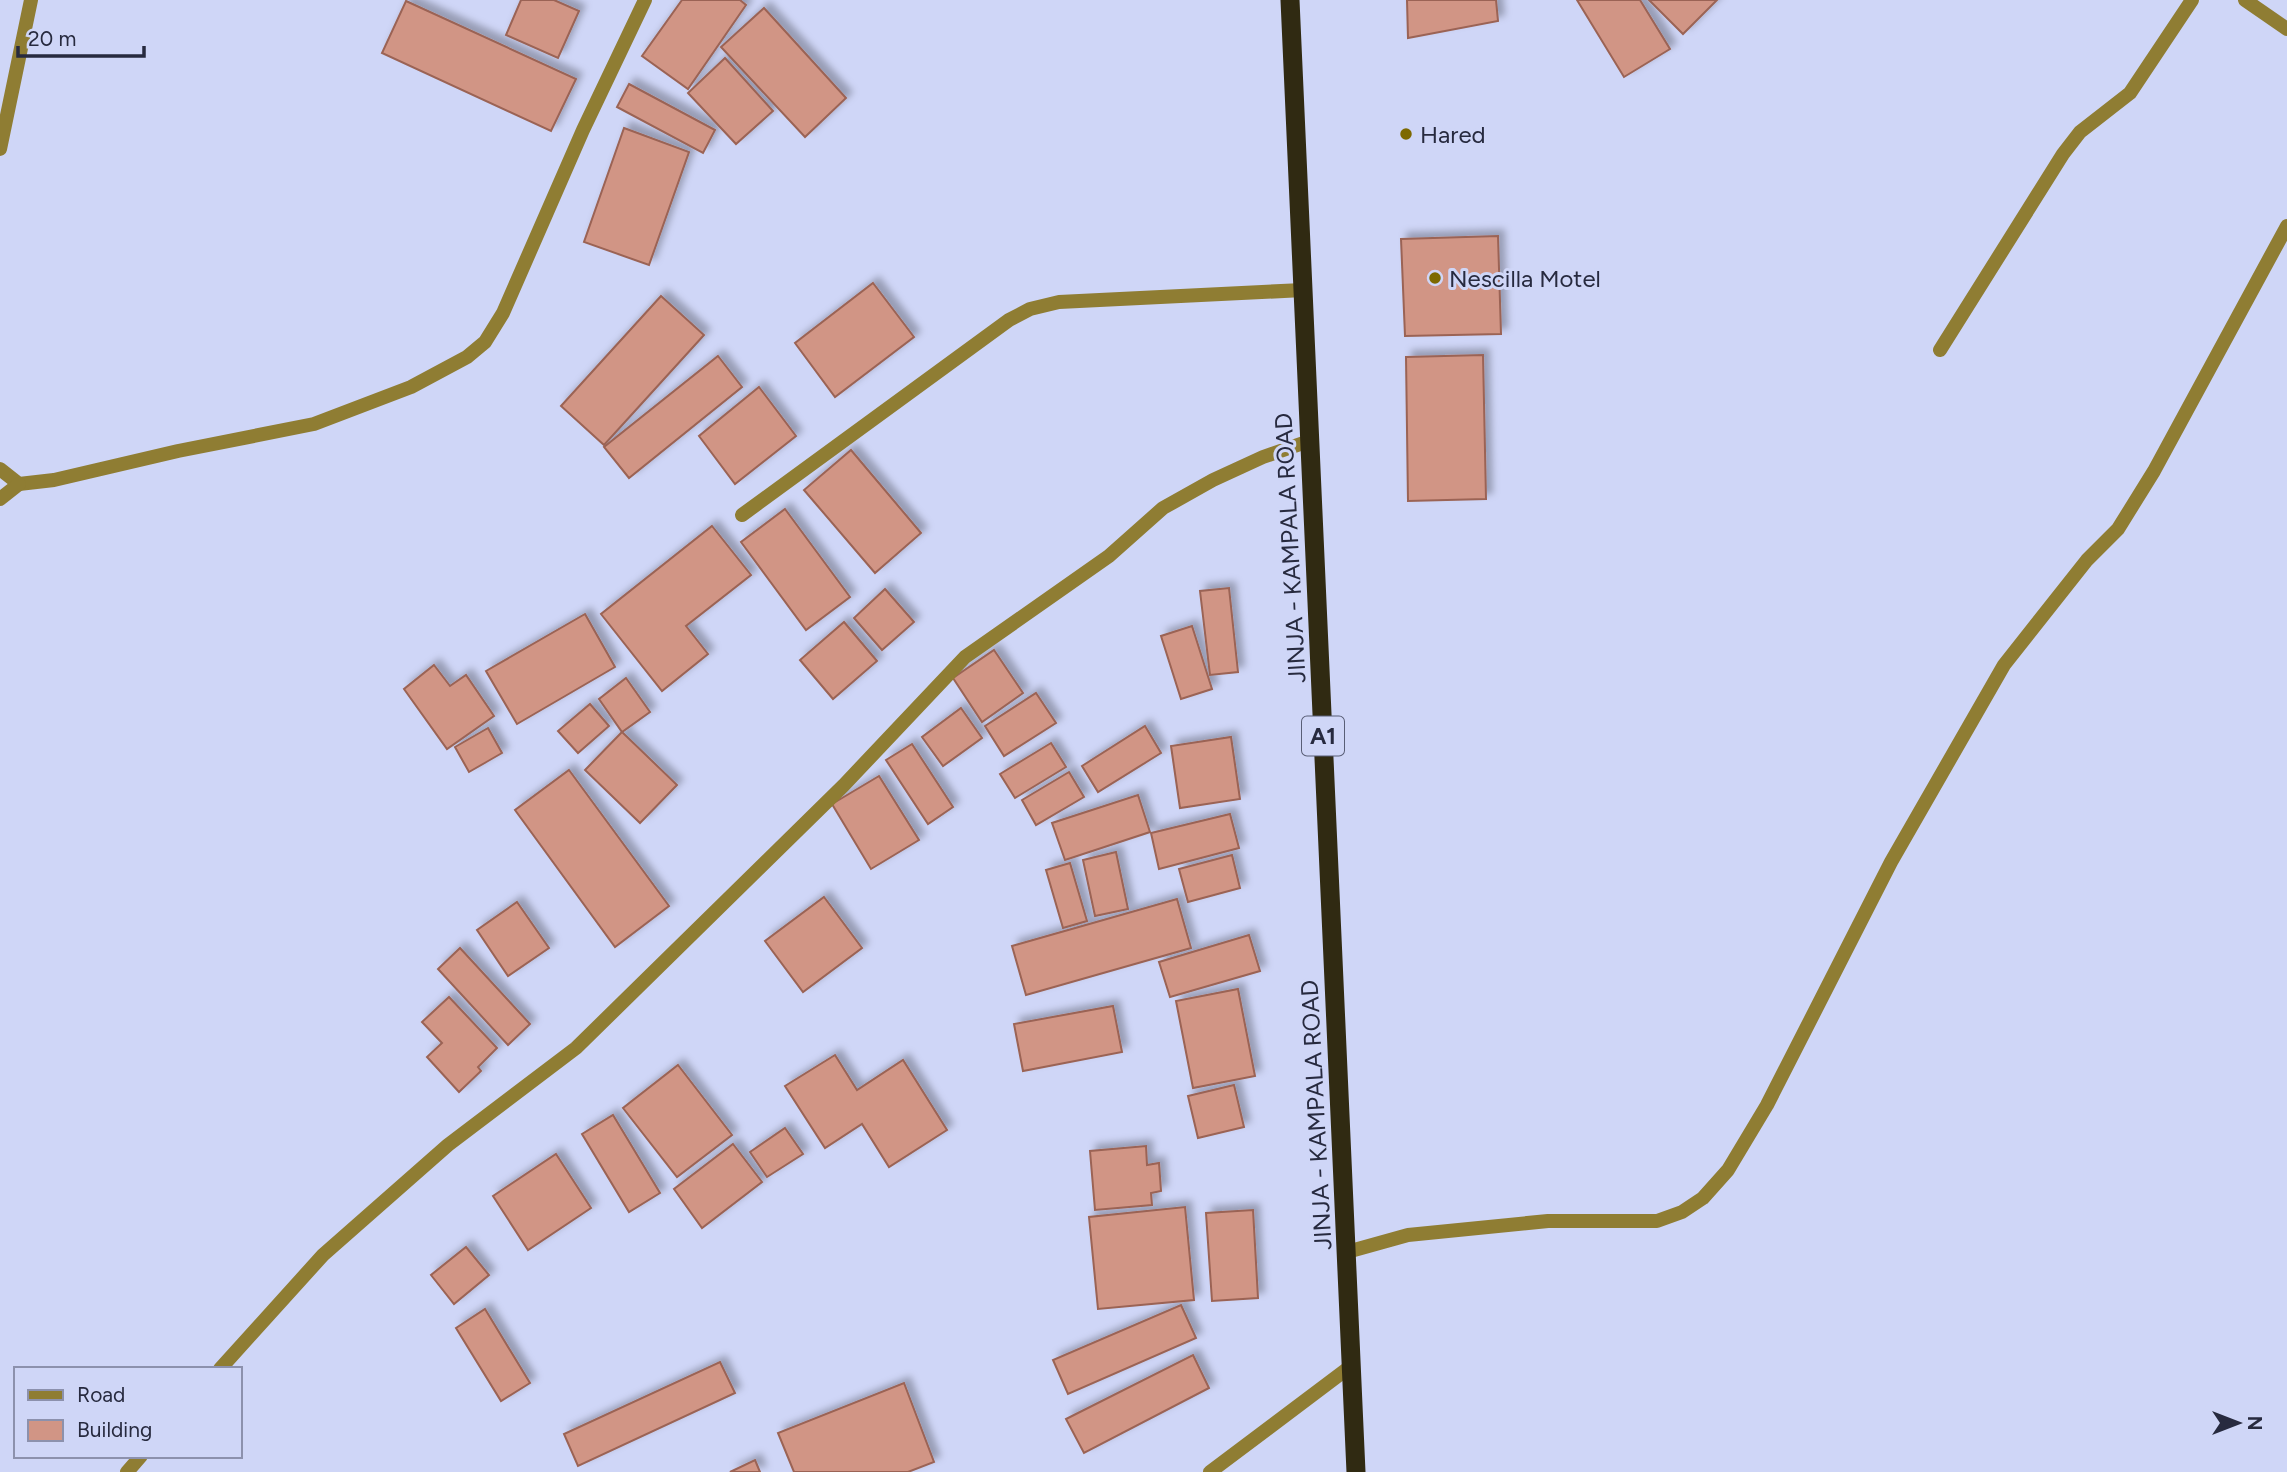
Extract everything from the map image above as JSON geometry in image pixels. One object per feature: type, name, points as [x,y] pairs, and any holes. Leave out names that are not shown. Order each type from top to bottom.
[{"type":"highway","name":"JINJA - KAMPALA ROAD","points":[[1290,0],[1356,1472]]},
{"type":"street","points":[[0,149],[31,0]]},
{"type":"street","points":[[0,499],[19,484],[54,480],[178,451],[314,425],[411,387],[467,357],[485,342],[503,313],[583,130],[645,0]]},
{"type":"street","points":[[1940,350],[2063,154],[2080,132],[2130,93],[2192,0]]},
{"type":"street","points":[[2245,0],[2287,29]]},
{"type":"street","points":[[1347,1252],[1408,1236],[1535,1222],[1657,1221],[1682,1212],[1703,1198],[1728,1170],[1767,1105],[1891,862],[2004,665],[2087,560],[2118,529],[2154,471],[2287,226]]},
{"type":"street","points":[[742,515],[1009,320],[1030,309],[1059,302],[1303,290]]},
{"type":"street","points":[[222,1367],[323,1255],[448,1145],[576,1048],[844,785],[965,657],[1109,556],[1163,508],[1213,480],[1309,440]]},
{"type":"street","points":[[0,469],[19,484]]},
{"type":"street","points":[[1210,1472],[1352,1366]]},
{"type":"street","points":[[127,1472],[139,1458]]},
{"type":"building","points":[[521,0],[554,0],[579,11],[558,58],[506,35]]},
{"type":"building","points":[[682,0],[740,0],[746,5],[688,89],[642,56]]},
{"type":"building","points":[[1407,0],[1496,0],[1498,21],[1408,38]]},
{"type":"building","points":[[1577,0],[1640,0],[1670,49],[1624,77]]},
{"type":"building","points":[[1649,0],[1717,0],[1683,34]]},
{"type":"building","points":[[406,1],[576,79],[551,131],[382,53]]},
{"type":"building","points":[[764,8],[846,98],[805,137],[721,47]]},
{"type":"building","points":[[725,58],[773,111],[736,144],[688,93]]},
{"type":"building","points":[[629,84],[715,130],[703,153],[617,107]]},
{"type":"building","points":[[624,128],[689,152],[649,265],[584,242]]},
{"type":"building","points":[[1498,236],[1501,334],[1405,336],[1401,239]]},
{"type":"building","points":[[873,283],[914,337],[835,397],[795,343]]},
{"type":"building","points":[[661,296],[704,335],[604,445],[561,406]]},
{"type":"building","points":[[1483,355],[1486,499],[1408,501],[1406,357]]},
{"type":"building","points":[[718,356],[742,387],[629,478],[604,447]]},
{"type":"building","points":[[759,387],[796,436],[735,484],[699,436]]},
{"type":"building","points":[[851,450],[921,533],[875,573],[804,490]]},
{"type":"building","points":[[785,509],[850,597],[806,630],[741,542]]},
{"type":"building","points":[[712,526],[751,575],[686,626],[708,654],[662,691],[601,614]]},
{"type":"building","points":[[1229,588],[1238,672],[1210,675],[1200,591]]},
{"type":"building","points":[[885,589],[914,622],[882,650],[854,618]]},
{"type":"building","points":[[585,614],[615,667],[517,724],[486,671]]},
{"type":"building","points":[[844,622],[877,661],[833,699],[800,660]]},
{"type":"building","points":[[1192,626],[1212,689],[1181,699],[1161,636]]},
{"type":"building","points":[[994,650],[1023,693],[982,722],[953,678]]},
{"type":"building","points":[[434,665],[450,686],[466,675],[494,716],[447,749],[404,689]]},
{"type":"building","points":[[626,678],[650,712],[622,732],[599,699]]},
{"type":"building","points":[[1036,693],[1056,723],[1004,756],[985,726]]},
{"type":"building","points":[[590,704],[609,726],[578,753],[558,731]]},
{"type":"building","points":[[961,708],[982,738],[943,766],[922,737]]},
{"type":"building","points":[[1145,726],[1161,753],[1098,792],[1082,766]]},
{"type":"building","points":[[488,728],[502,753],[469,772],[455,747]]},
{"type":"building","points":[[622,732],[677,785],[640,823],[585,770]]},
{"type":"building","points":[[1231,737],[1240,799],[1180,808],[1171,746]]},
{"type":"building","points":[[1051,743],[1066,767],[1015,798],[1000,774]]},
{"type":"building","points":[[912,744],[953,807],[928,824],[886,760]]},
{"type":"building","points":[[569,770],[669,906],[615,947],[515,810]]},
{"type":"building","points":[[1069,772],[1084,797],[1036,825],[1022,800]]},
{"type":"building","points":[[879,776],[919,840],[871,869],[832,804]]},
{"type":"building","points":[[1138,795],[1150,832],[1065,860],[1052,823]]},
{"type":"building","points":[[1230,814],[1239,848],[1159,869],[1151,833]]},
{"type":"building","points":[[1116,852],[1128,909],[1095,916],[1083,860]]},
{"type":"building","points":[[1232,855],[1240,888],[1188,902],[1179,869]]},
{"type":"building","points":[[1070,863],[1087,921],[1063,928],[1046,870]]},
{"type":"building","points":[[824,897],[862,948],[803,992],[765,941]]},
{"type":"building","points":[[1177,899],[1191,948],[1026,995],[1012,946]]},
{"type":"building","points":[[517,902],[549,948],[508,976],[477,930]]},
{"type":"building","points":[[1249,935],[1260,971],[1170,997],[1159,962]]},
{"type":"building","points":[[460,948],[530,1024],[508,1045],[438,969]]},
{"type":"building","points":[[1238,989],[1255,1076],[1193,1088],[1176,1001]]},
{"type":"building","points":[[449,997],[497,1048],[478,1067],[481,1071],[459,1092],[427,1057],[442,1043],[422,1022]]},
{"type":"building","points":[[1113,1006],[1122,1052],[1023,1071],[1014,1024]]},
{"type":"building","points":[[835,1055],[857,1090],[903,1060],[947,1130],[889,1167],[862,1124],[825,1148],[785,1086]]},
{"type":"building","points":[[678,1065],[732,1135],[677,1177],[623,1108]]},
{"type":"building","points":[[1234,1085],[1244,1127],[1198,1138],[1188,1096]]},
{"type":"building","points":[[613,1115],[660,1193],[629,1212],[582,1134]]},
{"type":"building","points":[[785,1128],[803,1154],[767,1177],[750,1152]]},
{"type":"building","points":[[733,1144],[762,1182],[702,1228],[674,1189]]},
{"type":"building","points":[[1146,1146],[1147,1165],[1159,1163],[1161,1191],[1151,1193],[1152,1205],[1095,1210],[1090,1151]]},
{"type":"building","points":[[556,1154],[591,1208],[528,1250],[493,1196]]},
{"type":"building","points":[[1185,1207],[1194,1300],[1098,1309],[1089,1217]]},
{"type":"building","points":[[1253,1210],[1258,1298],[1212,1301],[1206,1213]]},
{"type":"building","points":[[466,1247],[489,1275],[454,1304],[431,1275]]},
{"type":"building","points":[[1181,1305],[1196,1338],[1068,1394],[1053,1360]]},
{"type":"building","points":[[485,1309],[530,1383],[501,1401],[456,1328]]},
{"type":"building","points":[[1193,1355],[1209,1388],[1084,1453],[1066,1419]]},
{"type":"building","points":[[720,1362],[735,1393],[578,1466],[564,1434]]},
{"type":"building","points":[[904,1383],[934,1462],[908,1472],[794,1472],[778,1433]]},
{"type":"building","points":[[755,1460],[760,1472],[730,1472]]},
{"type":"place","name":"Hared","points":[[1406,134]]},
{"type":"place","name":"Nescilla Motel","points":[[1435,278]]}]
